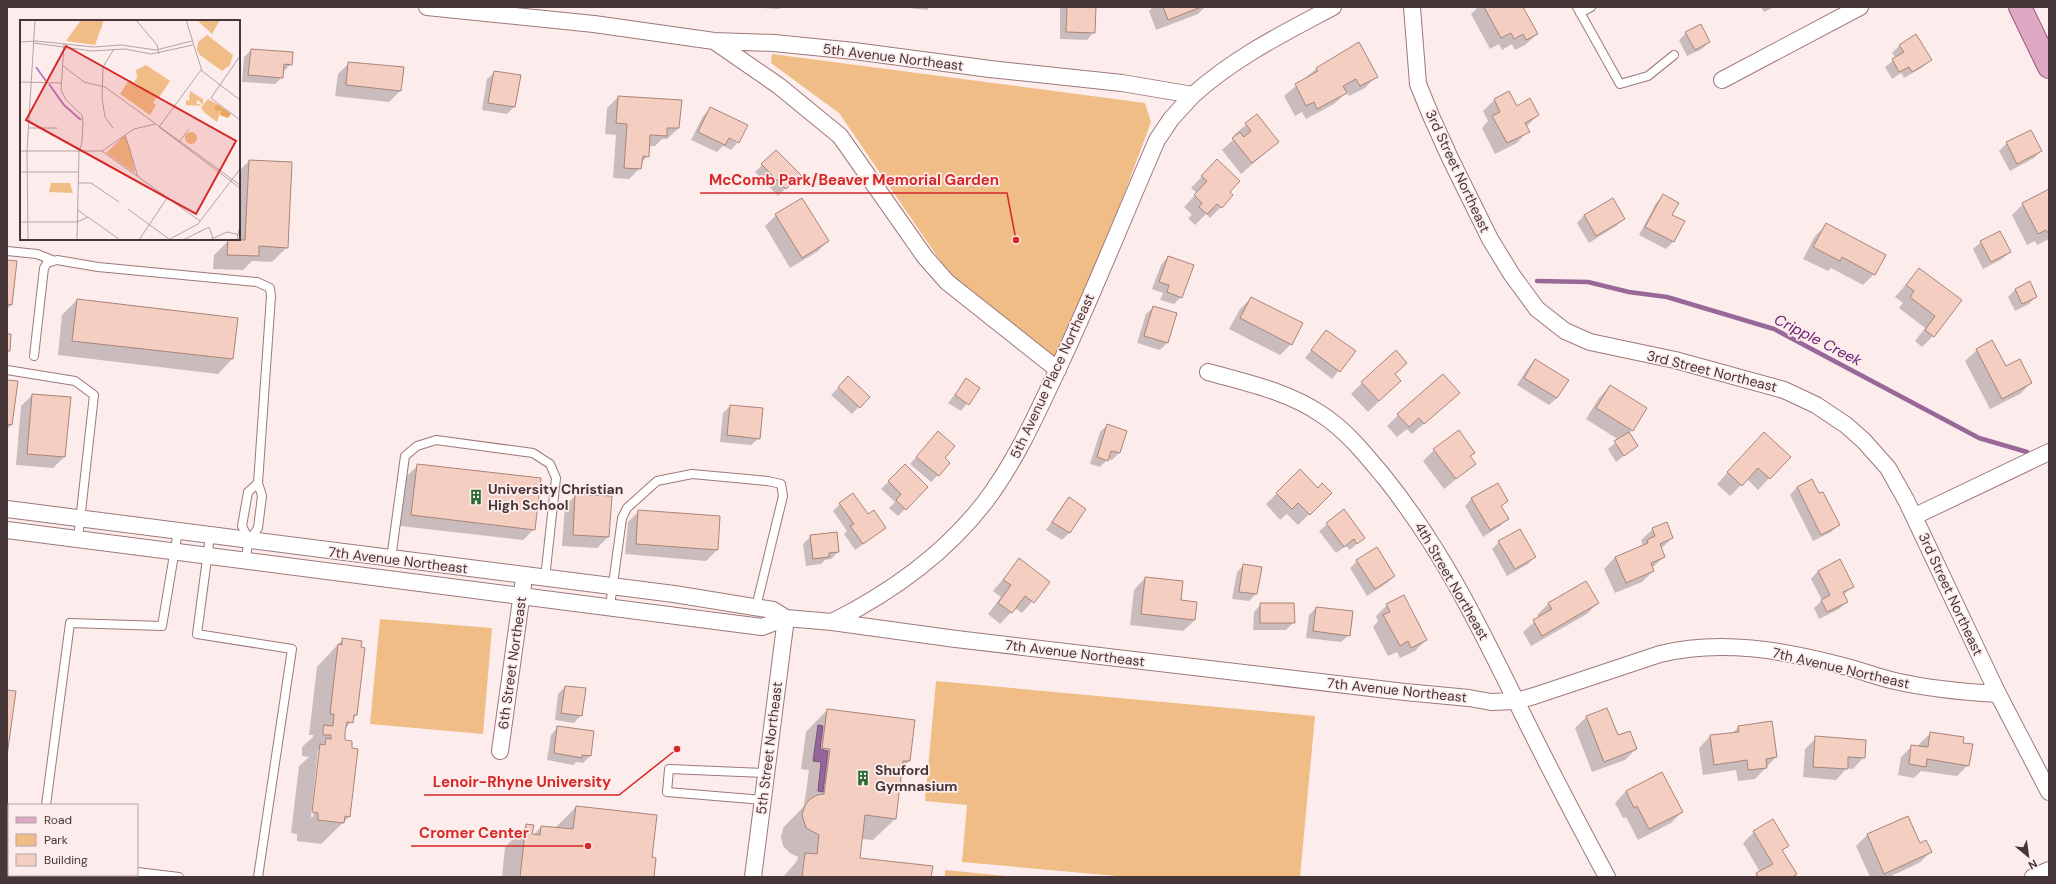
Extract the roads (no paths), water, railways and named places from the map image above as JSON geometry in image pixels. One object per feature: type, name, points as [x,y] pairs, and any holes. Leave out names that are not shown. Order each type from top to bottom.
[{"type":"main road","points":[[2020,7],[2049,67]]},
{"type":"street","name":"5th Avenue Northeast","points":[[427,7],[594,24],[714,41],[774,43],[854,51],[990,69],[1122,83],[1193,95]]},
{"type":"street","points":[[1193,95],[1217,74],[1238,59],[1333,7]]},
{"type":"street","name":"3rd Street Northeast","points":[[1412,7],[1418,84],[1431,116],[1490,239],[1512,274],[1537,308],[1565,331],[1590,342],[1732,374],[1784,390],[1816,405],[1846,425],[1876,454],[1898,484],[1915,516],[1998,694],[2049,792]]},
{"type":"street","points":[[1722,80],[1860,7]]},
{"type":"street","points":[[714,41],[779,86],[840,136],[925,257],[947,282],[1058,370]]},
{"type":"street","name":"5th Avenue Place Northeast","points":[[832,622],[865,606],[904,580],[965,526],[985,502],[1011,464],[1026,438],[1058,370],[1157,140],[1171,119],[1193,95]]},
{"type":"street","name":"4th Street Northeast","points":[[1208,372],[1276,391],[1299,401],[1335,424],[1358,445],[1402,500],[1429,538],[1460,590],[1552,773],[1607,877]]},
{"type":"street","points":[[1915,516],[2049,452]]},
{"type":"street","name":"7th Avenue Northeast","points":[[7,509],[614,587],[773,610],[786,618]]},
{"type":"street","name":"7th Avenue Northeast","points":[[7,530],[610,606],[762,627],[786,618],[832,622],[964,640],[1405,692],[1469,698],[1490,702],[1516,701],[1660,654],[1680,649],[1711,646],[1732,646],[1797,655],[1924,687],[1998,694]]},
{"type":"street","name":"6th Street Northeast","points":[[500,751],[524,575]]},
{"type":"street","name":"5th Street Northeast","points":[[753,877],[786,618]]},
{"type":"street","points":[[2033,877],[2049,870]]},
{"type":"lane","points":[[1591,7],[1578,10],[1620,84],[1648,76],[1674,55]]},
{"type":"lane","points":[[7,251],[37,254],[52,260],[98,267],[257,282],[270,288],[271,296],[258,483],[262,496],[258,528],[249,541],[245,560]]},
{"type":"lane","points":[[34,356],[44,268],[47,263],[52,260]]},
{"type":"lane","points":[[7,370],[75,381],[94,395],[78,539]]},
{"type":"lane","points":[[391,559],[405,456],[417,446],[436,440],[533,453],[550,464],[556,478],[544,578]]},
{"type":"lane","points":[[610,606],[614,587],[622,518],[627,508],[657,481],[692,474],[768,481],[781,484],[783,496],[756,607]]},
{"type":"lane","points":[[249,541],[242,526],[248,492],[258,483]]},
{"type":"lane","points":[[46,804],[70,623],[162,626],[178,531]]},
{"type":"lane","points":[[210,536],[197,634],[292,649],[258,877]]},
{"type":"lane","points":[[763,800],[667,792],[669,769],[766,773]]},
{"type":"lane","points":[[138,872],[179,877]]},
{"type":"waterway","name":"Cripple Creek","points":[[1537,281],[1588,282],[1629,292],[1667,297],[1774,329],[1979,438],[2027,452]]},
{"type":"place","name":"McComb Park/Beaver Memorial Garden","points":[[1016,240]]},
{"type":"place","name":"University Christian High School","points":[[476,497]]},
{"type":"place","name":"Lenoir-Rhyne University","points":[[677,749]]},
{"type":"place","name":"Shuford Gymnasium","points":[[863,778]]},
{"type":"place","name":"Cromer Center","points":[[588,846]]}]
